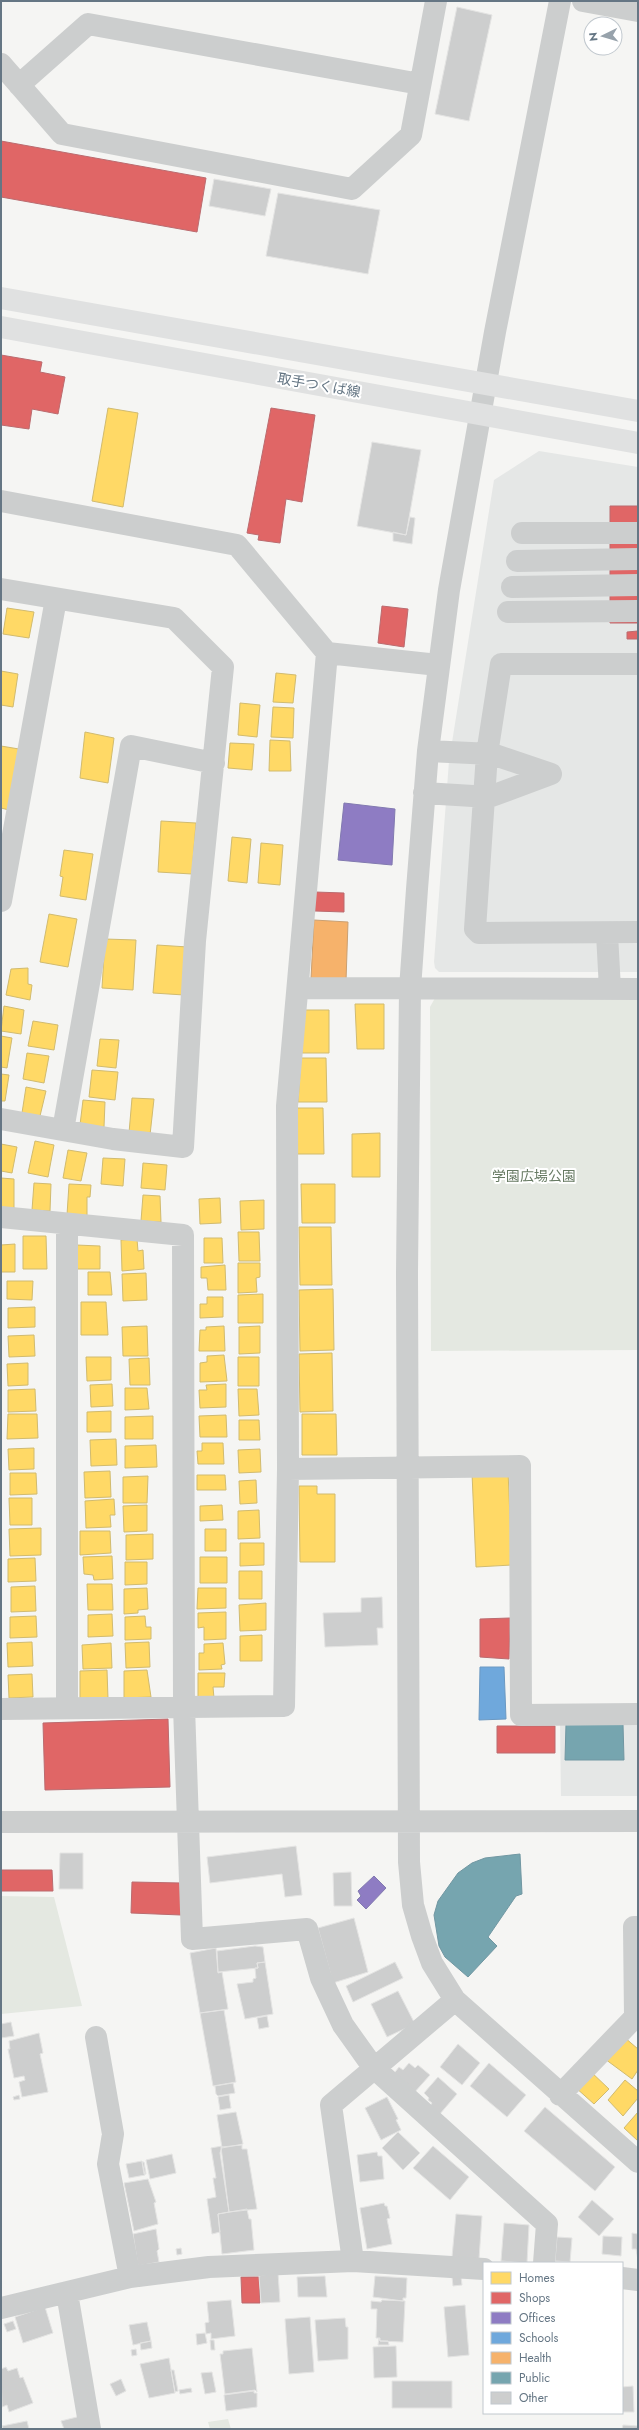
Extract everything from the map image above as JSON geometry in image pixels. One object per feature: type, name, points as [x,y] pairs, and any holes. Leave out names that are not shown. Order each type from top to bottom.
[{"type":"main road","points":[[1,298],[638,412]]},
{"type":"main road","name":"取手つくば線","points":[[1,327],[638,443]]},
{"type":"street","points":[[1,64],[62,134],[352,189],[410,135],[436,1]]},
{"type":"street","points":[[560,1],[480,415],[448,590],[424,793],[410,989],[407,1273],[410,1875],[413,1905],[432,1963],[455,2000],[560,2095],[638,2162]]},
{"type":"street","points":[[583,1],[638,11]]},
{"type":"street","points":[[19,85],[88,24],[420,84]]},
{"type":"street","points":[[1,501],[237,545],[327,653],[438,665]]},
{"type":"street","points":[[522,533],[638,533]]},
{"type":"street","points":[[517,561],[638,559]]},
{"type":"street","points":[[512,587],[638,585]]},
{"type":"street","points":[[1,590],[174,618],[222,667],[214,763],[195,941],[183,1147],[63,1130],[1,1119]]},
{"type":"street","points":[[1,901],[56,599]]},
{"type":"street","points":[[508,612],[638,611]]},
{"type":"street","points":[[1,1709],[284,1706],[288,1469],[287,1106],[327,653]]},
{"type":"street","points":[[638,664],[501,664],[487,754],[483,797],[476,929],[479,933],[607,934],[638,932]]},
{"type":"street","points":[[63,1130],[131,746],[214,763]]},
{"type":"street","points":[[424,793],[489,797],[551,774],[487,754],[428,751]]},
{"type":"street","points":[[607,934],[610,989]]},
{"type":"street","points":[[298,988],[638,989]]},
{"type":"street","points":[[1,1217],[183,1235],[184,1707],[192,1939],[308,1929],[321,1978],[343,2025],[373,2067],[547,2224],[544,2262]]},
{"type":"street","points":[[67,1224],[67,1708]]},
{"type":"street","points":[[288,1469],[520,1466],[521,1715],[638,1714]]},
{"type":"street","points":[[1,1822],[638,1821]]},
{"type":"street","points":[[560,2095],[636,2019],[634,1927],[638,1927]]},
{"type":"street","points":[[353,2261],[331,2105],[373,2067],[455,2000]]},
{"type":"street","points":[[96,2037],[113,2134],[108,2164],[130,2277]]},
{"type":"street","points":[[1,2308],[130,2277],[209,2267],[353,2261],[483,2269]]},
{"type":"street","points":[[623,2278],[638,2280]]},
{"type":"street","points":[[67,2293],[90,2429]]},
{"type":"shaded area","points":[[539,451],[638,467],[638,972],[439,972],[435,968],[434,962],[449,761],[494,480]]},
{"type":"shaded area","points":[[560,1722],[638,1722],[638,1796],[561,1796]]},
{"type":"green space","name":"学園広場公園","points":[[435,998],[638,998],[638,1350],[431,1351],[430,1007]]},
{"type":"green space","points":[[1,1896],[54,1897],[82,2006],[1,2014]]},
{"type":"green space","points":[[228,2419],[231,2429],[210,2429],[208,2422]]},
{"type":"building: Homes","points":[[108,408],[138,413],[123,507],[92,501]]},
{"type":"building: Homes","points":[[7,608],[34,612],[29,638],[3,634]]},
{"type":"building: Homes","points":[[1,671],[18,674],[13,707],[1,705]]},
{"type":"building: Homes","points":[[276,673],[296,675],[293,703],[273,702]]},
{"type":"building: Homes","points":[[240,703],[260,705],[257,737],[238,735]]},
{"type":"building: Homes","points":[[273,707],[294,708],[293,738],[271,737]]},
{"type":"building: Homes","points":[[85,732],[114,738],[108,783],[80,778]]},
{"type":"building: Homes","points":[[270,740],[290,741],[291,771],[269,771]]},
{"type":"building: Homes","points":[[230,743],[254,744],[252,770],[228,768]]},
{"type":"building: Homes","points":[[1,746],[19,749],[9,810],[1,808]]},
{"type":"building: Homes","points":[[161,821],[196,823],[192,874],[158,872]]},
{"type":"building: Homes","points":[[232,837],[251,839],[247,883],[228,881]]},
{"type":"building: Homes","points":[[261,843],[283,845],[280,885],[258,883]]},
{"type":"building: Homes","points":[[64,850],[93,854],[86,900],[60,896],[63,877],[60,876]]},
{"type":"building: Homes","points":[[49,914],[77,919],[68,967],[40,962]]},
{"type":"building: Homes","points":[[105,939],[136,940],[133,990],[102,988]]},
{"type":"building: Homes","points":[[157,945],[188,947],[184,995],[153,993]]},
{"type":"building: Homes","points":[[28,968],[28,984],[32,985],[30,1000],[6,995],[11,969]]},
{"type":"building: Homes","points":[[355,1004],[384,1004],[384,1049],[357,1049]]},
{"type":"building: Homes","points":[[4,1006],[24,1010],[21,1034],[1,1031]]},
{"type":"building: Homes","points":[[304,1010],[329,1010],[329,1053],[302,1053]]},
{"type":"building: Homes","points":[[33,1021],[58,1025],[54,1050],[28,1046]]},
{"type":"building: Homes","points":[[1,1036],[12,1038],[7,1068],[1,1067]]},
{"type":"building: Homes","points":[[100,1039],[119,1040],[116,1068],[97,1066]]},
{"type":"building: Homes","points":[[27,1053],[49,1056],[44,1083],[23,1079]]},
{"type":"building: Homes","points":[[301,1058],[326,1058],[327,1102],[298,1102]]},
{"type":"building: Homes","points":[[92,1070],[118,1072],[115,1100],[89,1097]]},
{"type":"building: Homes","points":[[1,1074],[9,1075],[5,1101],[1,1101]]},
{"type":"building: Homes","points":[[26,1087],[46,1091],[40,1116],[22,1113]]},
{"type":"building: Homes","points":[[132,1098],[154,1099],[150,1135],[129,1133]]},
{"type":"building: Homes","points":[[83,1100],[105,1102],[104,1127],[80,1125]]},
{"type":"building: Homes","points":[[297,1108],[323,1108],[324,1154],[297,1154]]},
{"type":"building: Homes","points":[[380,1133],[380,1177],[352,1177],[352,1134]]},
{"type":"building: Homes","points":[[35,1141],[54,1145],[48,1177],[28,1173]]},
{"type":"building: Homes","points":[[1,1144],[17,1147],[12,1173],[1,1171]]},
{"type":"building: Homes","points":[[68,1150],[87,1153],[81,1181],[63,1178]]},
{"type":"building: Homes","points":[[103,1158],[125,1159],[123,1186],[101,1184]]},
{"type":"building: Homes","points":[[143,1163],[167,1165],[165,1190],[141,1188]]},
{"type":"building: Homes","points":[[1,1178],[14,1179],[14,1209],[1,1209]]},
{"type":"building: Homes","points":[[34,1183],[51,1184],[50,1211],[32,1210]]},
{"type":"building: Homes","points":[[69,1184],[91,1185],[90,1197],[87,1197],[87,1216],[67,1215]]},
{"type":"building: Homes","points":[[301,1184],[335,1184],[335,1223],[302,1223]]},
{"type":"building: Homes","points":[[143,1195],[160,1196],[161,1222],[141,1221]]},
{"type":"building: Homes","points":[[220,1198],[221,1223],[200,1224],[199,1199]]},
{"type":"building: Homes","points":[[264,1200],[264,1229],[241,1230],[240,1201]]},
{"type":"building: Homes","points":[[299,1227],[331,1227],[332,1285],[300,1285]]},
{"type":"building: Homes","points":[[238,1232],[259,1232],[260,1261],[239,1261]]},
{"type":"building: Homes","points":[[23,1236],[46,1236],[47,1269],[23,1269]]},
{"type":"building: Homes","points":[[204,1238],[222,1238],[223,1263],[204,1263]]},
{"type":"building: Homes","points":[[137,1239],[138,1251],[143,1250],[144,1269],[122,1271],[121,1240]]},
{"type":"building: Homes","points":[[15,1244],[15,1272],[1,1272],[1,1245]]},
{"type":"building: Homes","points":[[76,1245],[100,1246],[100,1269],[76,1269]]},
{"type":"building: Homes","points":[[238,1263],[260,1263],[260,1277],[256,1278],[257,1292],[238,1293]]},
{"type":"building: Homes","points":[[225,1265],[226,1290],[208,1290],[207,1278],[201,1278],[201,1267]]},
{"type":"building: Homes","points":[[88,1272],[110,1272],[112,1295],[88,1295]]},
{"type":"building: Homes","points":[[146,1273],[147,1300],[123,1301],[122,1274]]},
{"type":"building: Homes","points":[[7,1281],[33,1281],[32,1300],[7,1299]]},
{"type":"building: Homes","points":[[333,1289],[334,1350],[300,1351],[299,1290]]},
{"type":"building: Homes","points":[[263,1294],[263,1323],[238,1323],[238,1295]]},
{"type":"building: Homes","points":[[207,1297],[223,1297],[223,1317],[200,1318],[200,1304],[207,1304]]},
{"type":"building: Homes","points":[[81,1302],[106,1302],[108,1335],[81,1335]]},
{"type":"building: Homes","points":[[35,1307],[35,1327],[8,1328],[8,1308]]},
{"type":"building: Homes","points":[[147,1326],[148,1356],[123,1356],[122,1327]]},
{"type":"building: Homes","points":[[224,1326],[225,1351],[199,1351],[200,1330],[206,1330],[206,1327]]},
{"type":"building: Homes","points":[[260,1326],[260,1353],[239,1354],[239,1327]]},
{"type":"building: Homes","points":[[34,1335],[35,1356],[9,1357],[8,1336]]},
{"type":"building: Homes","points":[[332,1353],[333,1411],[300,1412],[299,1354]]},
{"type":"building: Homes","points":[[224,1355],[227,1381],[200,1382],[200,1363],[207,1362],[207,1356]]},
{"type":"building: Homes","points":[[86,1357],[111,1357],[111,1380],[87,1381]]},
{"type":"building: Homes","points":[[238,1357],[259,1357],[259,1386],[238,1386]]},
{"type":"building: Homes","points":[[149,1358],[150,1385],[130,1385],[129,1359]]},
{"type":"building: Homes","points":[[28,1363],[28,1385],[8,1386],[7,1364]]},
{"type":"building: Homes","points":[[112,1384],[113,1406],[91,1407],[90,1385]]},
{"type":"building: Homes","points":[[226,1384],[226,1407],[200,1408],[199,1390],[207,1390],[206,1385]]},
{"type":"building: Homes","points":[[125,1388],[147,1388],[149,1409],[125,1410]]},
{"type":"building: Homes","points":[[35,1389],[36,1411],[8,1412],[8,1390]]},
{"type":"building: Homes","points":[[238,1389],[257,1389],[259,1415],[239,1416]]},
{"type":"building: Homes","points":[[111,1411],[111,1432],[87,1432],[87,1412]]},
{"type":"building: Homes","points":[[8,1414],[37,1414],[38,1438],[7,1439]]},
{"type":"building: Homes","points":[[302,1414],[336,1414],[337,1455],[302,1455]]},
{"type":"building: Homes","points":[[226,1415],[227,1437],[200,1437],[199,1416]]},
{"type":"building: Homes","points":[[153,1416],[153,1439],[125,1439],[125,1417]]},
{"type":"building: Homes","points":[[239,1420],[259,1420],[260,1440],[239,1440]]},
{"type":"building: Homes","points":[[116,1439],[117,1465],[91,1466],[90,1440]]},
{"type":"building: Homes","points":[[202,1443],[223,1443],[224,1464],[198,1464],[197,1451],[202,1451]]},
{"type":"building: Homes","points":[[156,1445],[157,1467],[125,1468],[125,1446]]},
{"type":"building: Homes","points":[[34,1448],[34,1469],[9,1470],[8,1449]]},
{"type":"building: Homes","points":[[260,1449],[261,1472],[239,1473],[238,1450]]},
{"type":"building: Homes","points":[[110,1471],[111,1497],[85,1498],[84,1472]]},
{"type":"building: Homes","points":[[508,1471],[512,1565],[476,1567],[472,1473]]},
{"type":"building: Homes","points":[[10,1473],[36,1473],[37,1494],[10,1495]]},
{"type":"building: Homes","points":[[197,1475],[225,1475],[226,1490],[197,1490]]},
{"type":"building: Homes","points":[[148,1476],[147,1503],[123,1503],[123,1477]]},
{"type":"building: Homes","points":[[256,1480],[257,1503],[240,1504],[239,1481]]},
{"type":"building: Homes","points":[[299,1486],[317,1486],[317,1494],[335,1494],[335,1562],[300,1562]]},
{"type":"building: Homes","points":[[9,1498],[32,1498],[32,1525],[10,1525]]},
{"type":"building: Homes","points":[[114,1499],[115,1515],[110,1515],[111,1527],[86,1528],[85,1501]]},
{"type":"building: Homes","points":[[147,1505],[147,1531],[124,1532],[123,1506]]},
{"type":"building: Homes","points":[[222,1505],[223,1520],[200,1521],[200,1506]]},
{"type":"building: Homes","points":[[259,1510],[260,1538],[238,1539],[238,1511]]},
{"type":"building: Homes","points":[[41,1528],[41,1555],[10,1556],[9,1529]]},
{"type":"building: Homes","points":[[205,1529],[226,1529],[226,1551],[205,1551]]},
{"type":"building: Homes","points":[[80,1531],[110,1531],[111,1553],[80,1555]]},
{"type":"building: Homes","points":[[153,1534],[153,1559],[126,1560],[126,1535]]},
{"type":"building: Homes","points":[[240,1543],[264,1543],[264,1565],[240,1566]]},
{"type":"building: Homes","points":[[112,1556],[113,1579],[94,1580],[93,1575],[84,1574],[83,1557]]},
{"type":"building: Homes","points":[[200,1557],[227,1557],[227,1583],[200,1583]]},
{"type":"building: Homes","points":[[35,1558],[36,1581],[8,1582],[8,1559]]},
{"type":"building: Homes","points":[[125,1562],[147,1562],[147,1584],[125,1585]]},
{"type":"building: Homes","points":[[239,1571],[262,1571],[262,1599],[239,1599]]},
{"type":"building: Homes","points":[[87,1584],[112,1584],[113,1610],[88,1610]]},
{"type":"building: Homes","points":[[35,1586],[36,1611],[11,1612],[11,1587]]},
{"type":"building: Homes","points":[[147,1588],[148,1609],[138,1610],[138,1613],[124,1614],[124,1589]]},
{"type":"building: Homes","points":[[198,1588],[226,1588],[226,1608],[197,1609]]},
{"type":"building: Homes","points":[[266,1603],[266,1630],[240,1631],[239,1605]]},
{"type":"building: Homes","points":[[226,1612],[226,1639],[204,1640],[204,1627],[198,1628],[198,1613]]},
{"type":"building: Homes","points":[[112,1614],[113,1636],[88,1637],[88,1615]]},
{"type":"building: Homes","points":[[36,1616],[37,1637],[10,1638],[10,1617]]},
{"type":"building: Homes","points":[[145,1616],[146,1627],[151,1627],[151,1639],[125,1640],[125,1617]]},
{"type":"building: Homes","points":[[262,1635],[262,1661],[240,1661],[240,1636]]},
{"type":"building: Homes","points":[[32,1642],[33,1666],[8,1667],[7,1643]]},
{"type":"building: Homes","points":[[149,1642],[150,1667],[126,1668],[125,1643]]},
{"type":"building: Homes","points":[[111,1643],[112,1668],[83,1669],[82,1645]]},
{"type":"building: Homes","points":[[223,1643],[225,1664],[221,1665],[222,1669],[199,1670],[199,1653],[204,1653],[204,1644]]},
{"type":"building: Homes","points":[[107,1670],[108,1699],[80,1699],[80,1671]]},
{"type":"building: Homes","points":[[147,1670],[151,1697],[124,1698],[124,1671]]},
{"type":"building: Homes","points":[[198,1673],[225,1673],[224,1687],[213,1687],[214,1698],[198,1699]]},
{"type":"building: Homes","points":[[32,1674],[33,1697],[9,1698],[8,1675]]},
{"type":"building: Homes","points":[[624,2037],[638,2049],[638,2070],[632,2079],[605,2059]]},
{"type":"building: Homes","points":[[589,2070],[609,2089],[594,2104],[575,2087]]},
{"type":"building: Homes","points":[[625,2080],[638,2091],[638,2098],[623,2116],[608,2100]]},
{"type":"building: Homes","points":[[638,2112],[638,2141],[624,2128]]},
{"type":"building: Shops","points":[[1,141],[206,178],[197,232],[1,197]]},
{"type":"building: Shops","points":[[1,355],[42,362],[40,372],[65,377],[58,414],[32,409],[29,429],[1,425]]},
{"type":"building: Shops","points":[[271,408],[315,415],[302,502],[286,499],[280,543],[258,540],[259,535],[247,533]]},
{"type":"building: Shops","points":[[610,506],[638,506],[638,623],[610,623]]},
{"type":"building: Shops","points":[[382,606],[408,609],[404,647],[378,643]]},
{"type":"building: Shops","points":[[638,631],[638,639],[627,639],[627,632]]},
{"type":"building: Shops","points":[[315,892],[344,893],[344,912],[315,911]]},
{"type":"building: Shops","points":[[510,1618],[509,1659],[480,1657],[480,1619]]},
{"type":"building: Shops","points":[[168,1719],[170,1787],[45,1790],[43,1723]]},
{"type":"building: Shops","points":[[497,1726],[555,1726],[555,1753],[497,1753]]},
{"type":"building: Shops","points":[[1,1870],[52,1870],[53,1891],[1,1891]]},
{"type":"building: Shops","points":[[132,1882],[181,1883],[181,1915],[131,1913]]},
{"type":"building: Shops","points":[[241,2277],[259,2277],[260,2303],[242,2303]]},
{"type":"building: Offices","points":[[344,803],[395,809],[392,865],[338,860]]},
{"type":"building: Offices","points":[[374,1876],[386,1888],[366,1909],[357,1900],[361,1896],[358,1891]]},
{"type":"building: Schools","points":[[480,1667],[504,1667],[506,1719],[479,1720]]},
{"type":"building: Health","points":[[314,920],[348,922],[346,981],[311,979]]},
{"type":"building: Public","points":[[566,1724],[623,1724],[624,1760],[565,1760]]},
{"type":"building: Public","points":[[520,1854],[522,1894],[516,1896],[488,1937],[497,1946],[468,1977],[445,1957],[439,1946],[434,1915],[438,1901],[458,1873],[472,1863],[485,1858]]},
{"type":"building: Other","points":[[457,7],[492,15],[469,121],[435,114]]},
{"type":"building: Other","points":[[214,179],[271,189],[265,216],[209,206]]},
{"type":"building: Other","points":[[278,193],[380,210],[368,274],[266,256]]},
{"type":"building: Other","points":[[372,442],[421,450],[406,535],[357,526]]},
{"type":"building: Other","points":[[410,517],[415,518],[412,544],[393,541],[393,532],[406,535]]},
{"type":"building: Other","points":[[382,1597],[383,1628],[377,1628],[378,1645],[325,1647],[323,1613],[361,1612],[361,1598]]},
{"type":"building: Other","points":[[296,1846],[302,1895],[285,1897],[282,1874],[210,1883],[207,1857]]},
{"type":"building: Other","points":[[60,1853],[83,1853],[83,1889],[59,1889]]},
{"type":"building: Other","points":[[351,1872],[352,1906],[334,1906],[333,1873]]},
{"type":"building: Other","points":[[354,1918],[368,1972],[333,1983],[318,1928]]},
{"type":"building: Other","points":[[255,1946],[263,1947],[265,1962],[257,1963],[258,1968],[218,1972],[217,1951]]},
{"type":"building: Other","points":[[216,1948],[218,1973],[222,1972],[228,2009],[200,2013],[190,1953]]},
{"type":"building: Other","points":[[265,1962],[273,2014],[245,2019],[237,1984],[253,1982],[253,1979],[256,1978],[255,1968],[258,1968],[257,1963]]},
{"type":"building: Other","points":[[395,1962],[403,1978],[353,2002],[346,1986]]},
{"type":"building: Other","points":[[398,1991],[415,2024],[387,2037],[371,2004]]},
{"type":"building: Other","points":[[224,2010],[236,2082],[213,2086],[200,2013]]},
{"type":"building: Other","points":[[267,2016],[269,2027],[259,2029],[257,2018]]},
{"type":"building: Other","points":[[11,2022],[14,2036],[1,2038],[1,2024]]},
{"type":"building: Other","points":[[39,2033],[43,2053],[40,2054],[48,2092],[22,2097],[19,2082],[25,2080],[24,2076],[14,2078],[8,2049],[10,2049],[9,2041]]},
{"type":"building: Other","points":[[458,2044],[480,2063],[462,2085],[440,2067]]},
{"type":"building: Other","points":[[409,2063],[415,2068],[418,2065],[430,2075],[413,2094],[392,2076],[399,2067],[403,2070]]},
{"type":"building: Other","points":[[489,2063],[526,2095],[507,2117],[470,2086]]},
{"type":"building: Other","points":[[438,2077],[457,2094],[439,2115],[430,2106],[432,2103],[428,2100],[429,2098],[424,2093]]},
{"type":"building: Other","points":[[233,2083],[235,2093],[218,2096],[216,2094],[215,2086]]},
{"type":"building: Other","points":[[19,2095],[20,2099],[14,2100],[13,2097]]},
{"type":"building: Other","points":[[229,2095],[231,2108],[220,2110],[218,2097]]},
{"type":"building: Other","points":[[387,2097],[398,2119],[396,2120],[401,2130],[381,2140],[365,2108]]},
{"type":"building: Other","points":[[545,2107],[615,2167],[595,2191],[524,2131]]},
{"type":"building: Other","points":[[236,2112],[243,2144],[222,2148],[217,2115]]},
{"type":"building: Other","points":[[398,2132],[420,2153],[403,2170],[382,2148]]},
{"type":"building: Other","points":[[242,2145],[242,2149],[247,2149],[257,2209],[229,2212],[221,2147]]},
{"type":"building: Other","points":[[222,2146],[220,2153],[229,2212],[218,2214],[220,2232],[212,2234],[207,2199],[216,2197],[213,2178],[216,2178],[211,2148]]},
{"type":"building: Other","points":[[433,2146],[469,2177],[450,2200],[413,2168]]},
{"type":"building: Other","points":[[377,2152],[378,2156],[382,2156],[384,2179],[360,2182],[357,2155]]},
{"type":"building: Other","points":[[172,2154],[176,2173],[150,2179],[146,2160]]},
{"type":"building: Other","points":[[142,2161],[145,2175],[129,2178],[126,2164]]},
{"type":"building: Other","points":[[142,2162],[144,2162],[146,2174],[144,2174]]},
{"type":"building: Other","points":[[148,2179],[156,2202],[154,2203],[158,2224],[134,2231],[124,2183]]},
{"type":"building: Other","points":[[592,2200],[614,2219],[599,2236],[578,2217]]},
{"type":"building: Other","points":[[384,2203],[385,2206],[387,2206],[390,2218],[387,2219],[392,2244],[367,2249],[360,2208]]},
{"type":"building: Other","points":[[247,2209],[249,2219],[251,2219],[254,2250],[222,2254],[218,2214]]},
{"type":"building: Other","points":[[456,2214],[482,2216],[479,2259],[452,2257]]},
{"type":"building: Other","points":[[504,2223],[529,2225],[527,2262],[501,2261]]},
{"type":"building: Other","points":[[156,2229],[159,2262],[138,2266],[133,2234]]},
{"type":"building: Other","points":[[632,2233],[638,2234],[638,2260],[636,2249],[632,2249]]},
{"type":"building: Other","points":[[603,2236],[622,2237],[621,2256],[602,2254]]},
{"type":"building: Other","points":[[557,2237],[572,2238],[570,2262],[555,2261]]},
{"type":"building: Other","points":[[181,2248],[182,2254],[177,2255],[176,2249]]},
{"type":"building: Other","points":[[278,2272],[280,2302],[261,2303],[259,2276]]},
{"type":"building: Other","points":[[325,2276],[327,2297],[298,2297],[297,2277]]},
{"type":"building: Other","points":[[375,2276],[407,2278],[406,2298],[403,2298],[403,2301],[373,2297]]},
{"type":"building: Other","points":[[452,2277],[461,2277],[462,2285],[453,2286]]},
{"type":"building: Other","points":[[231,2300],[235,2336],[211,2339],[211,2333],[206,2334],[205,2323],[209,2322],[207,2302]]},
{"type":"building: Other","points":[[382,2300],[405,2301],[403,2342],[380,2341],[380,2338],[376,2338],[377,2309],[371,2309],[371,2301],[381,2302]]},
{"type":"building: Other","points":[[465,2305],[469,2355],[448,2357],[444,2307]]},
{"type":"building: Other","points":[[45,2307],[53,2333],[23,2343],[15,2317]]},
{"type":"building: Other","points":[[310,2317],[314,2372],[289,2374],[285,2319]]},
{"type":"building: Other","points":[[345,2318],[346,2327],[348,2327],[348,2359],[318,2361],[315,2320]]},
{"type":"building: Other","points":[[13,2321],[16,2329],[7,2332],[4,2324]]},
{"type":"building: Other","points":[[147,2322],[151,2341],[133,2345],[129,2325]]},
{"type":"building: Other","points":[[205,2333],[207,2343],[197,2345],[196,2334]]},
{"type":"building: Other","points":[[379,2338],[380,2341],[388,2341],[389,2345],[378,2345]]},
{"type":"building: Other","points":[[210,2340],[214,2340],[215,2350],[211,2350]]},
{"type":"building: Other","points":[[151,2341],[152,2348],[141,2350],[140,2343]]},
{"type":"building: Other","points":[[396,2346],[397,2377],[374,2378],[373,2347]]},
{"type":"building: Other","points":[[252,2348],[257,2392],[255,2390],[225,2394],[220,2354],[223,2354],[223,2351]]},
{"type":"building: Other","points":[[136,2349],[137,2355],[132,2356],[131,2350]]},
{"type":"building: Other","points":[[169,2358],[175,2393],[149,2398],[140,2364]]},
{"type":"building: Other","points":[[6,2367],[8,2371],[17,2368],[20,2378],[23,2377],[33,2403],[9,2412],[7,2405],[2,2407],[1,2369]]},
{"type":"building: Other","points":[[171,2370],[174,2370],[178,2391],[175,2392]]},
{"type":"building: Other","points":[[212,2372],[216,2392],[205,2394],[201,2373]]},
{"type":"building: Other","points":[[121,2379],[126,2391],[116,2396],[110,2384]]},
{"type":"building: Other","points":[[392,2381],[452,2381],[452,2408],[392,2408]]},
{"type":"building: Other","points":[[633,2386],[634,2412],[623,2412],[623,2387]]},
{"type":"building: Other","points":[[191,2388],[192,2392],[180,2394],[179,2390]]},
{"type":"building: Other","points":[[254,2391],[254,2393],[257,2393],[257,2407],[226,2411],[224,2395]]},
{"type":"building: Other","points":[[81,2416],[85,2429],[64,2429],[61,2421]]},
{"type":"building: Other","points":[[27,2421],[29,2429],[3,2429],[2,2426]]},
{"type":"building: Other","points":[[623,2425],[638,2426],[638,2429],[622,2429]]}]
